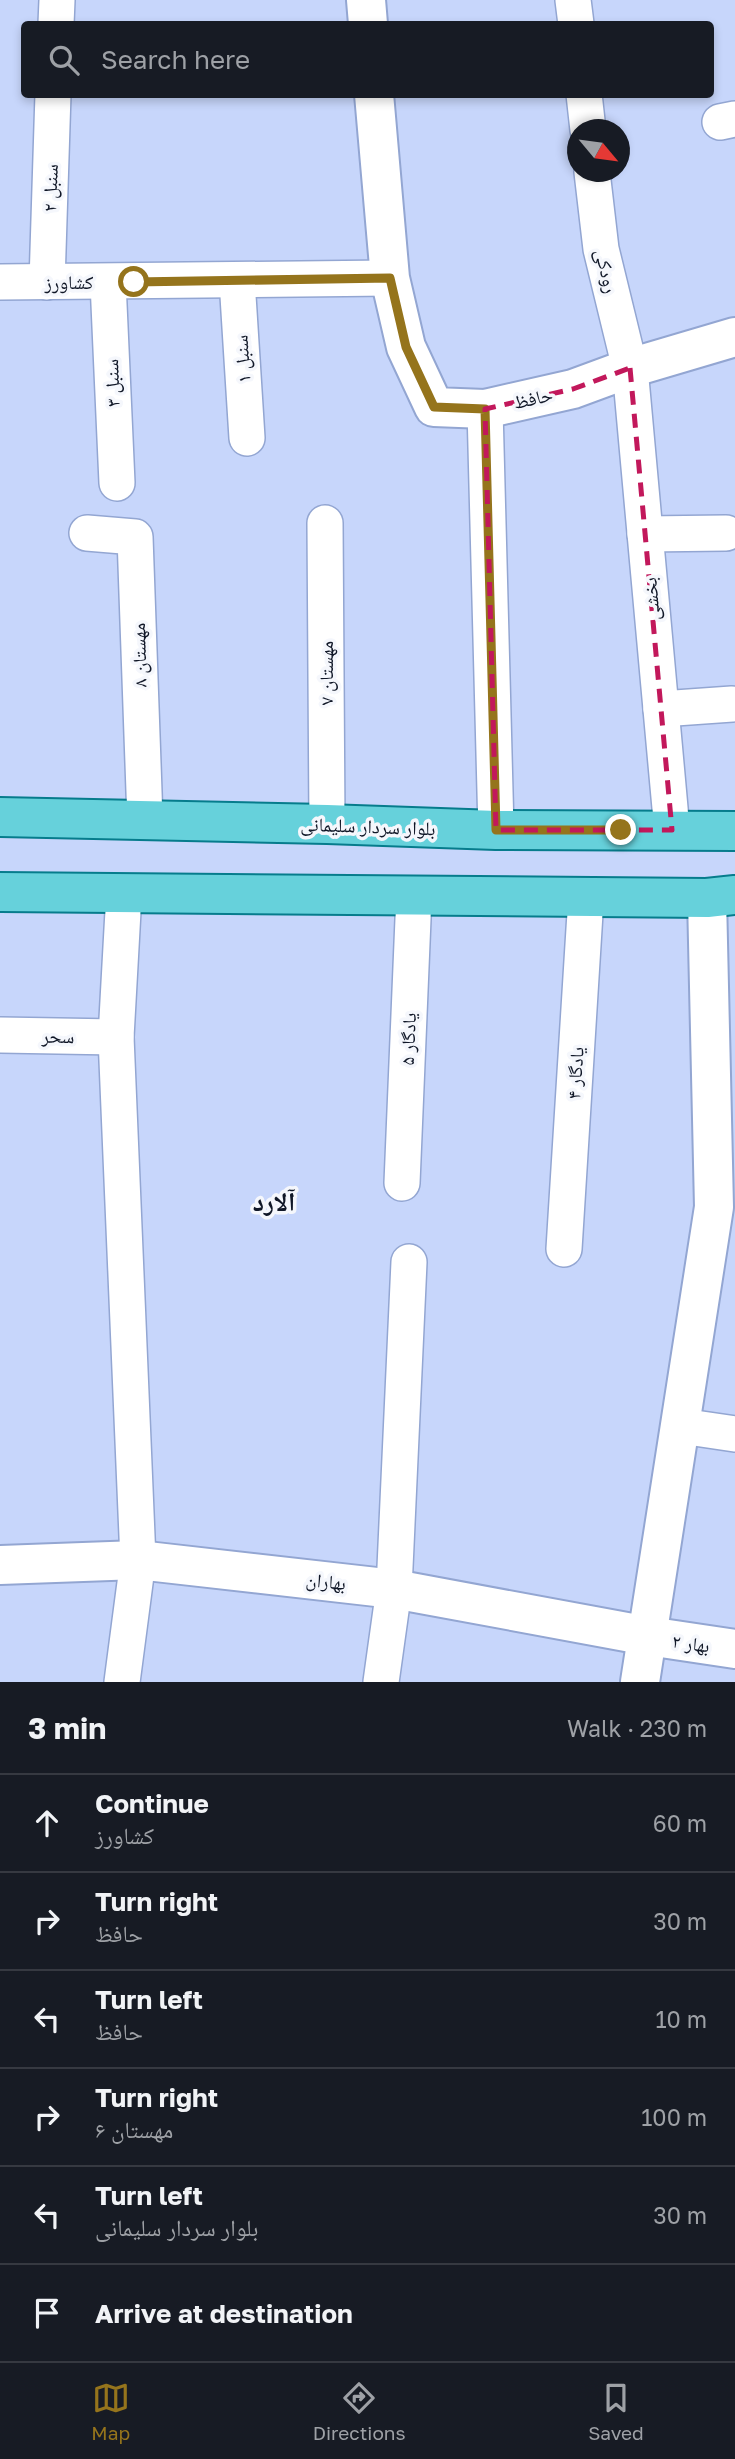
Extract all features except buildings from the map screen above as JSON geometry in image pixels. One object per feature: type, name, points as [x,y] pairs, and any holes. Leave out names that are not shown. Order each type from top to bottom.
[{"type":"main road","name":"بلوار سردار سلیمانی","points":[[0,817],[496,830],[735,831]]},
{"type":"main road","points":[[0,892],[721,896]]},
{"type":"street","points":[[56,21],[57,0]]},
{"type":"street","points":[[366,0],[368,21]]},
{"type":"street","points":[[573,0],[576,21]]},
{"type":"street","name":"سنبل ۲","points":[[47,282],[53,98]]},
{"type":"street","name":"حافظ","points":[[374,98],[390,278],[406,347],[434,407],[485,409],[573,389],[735,337]]},
{"type":"street","points":[[584,98],[587,119]]},
{"type":"street","name":"رودکی","points":[[593,182],[601,249],[630,369]]},
{"type":"street","name":"کشاورز","points":[[0,282],[390,278]]},
{"type":"street","name":"سنبل ۱","points":[[237,281],[247,438]]},
{"type":"street","name":"سنبل ۳","points":[[108,282],[117,483]]},
{"type":"street","name":"بخشی","points":[[630,369],[671,830]]},
{"type":"street","points":[[485,409],[496,830]]},
{"type":"street","name":"مهستان ۷","points":[[325,523],[327,824]]},
{"type":"street","name":"مهستان ۸","points":[[87,533],[135,537],[145,820]]},
{"type":"street","points":[[645,534],[726,533]]},
{"type":"street","points":[[661,709],[732,704]]},
{"type":"street","points":[[122,1682],[138,1560],[116,1037],[124,893]]},
{"type":"street","name":"یادگار ۵","points":[[402,1183],[414,895]]},
{"type":"street","points":[[640,1682],[715,1207],[721,896]]},
{"type":"street","name":"یادگار ۴","points":[[564,1249],[586,897]]},
{"type":"street","name":"سحر","points":[[0,1035],[116,1037]]},
{"type":"street","points":[[381,1682],[394,1589],[409,1262]]},
{"type":"street","points":[[681,1426],[735,1434]]},
{"type":"street","name":"بهاران","points":[[0,1565],[138,1560],[394,1589],[648,1636]]},
{"type":"street","name":"بهار ۲","points":[[648,1636],[735,1649]]},
{"type":"highlighted area","points":[[630,368],[672,830],[496,830],[485,409],[573,389]]},
{"type":"district","name":"آلارد","points":[[274,1202]]},
{"type":"route","points":[[134,282],[390,278],[406,347],[434,407],[485,409],[496,830],[621,830]]}]
